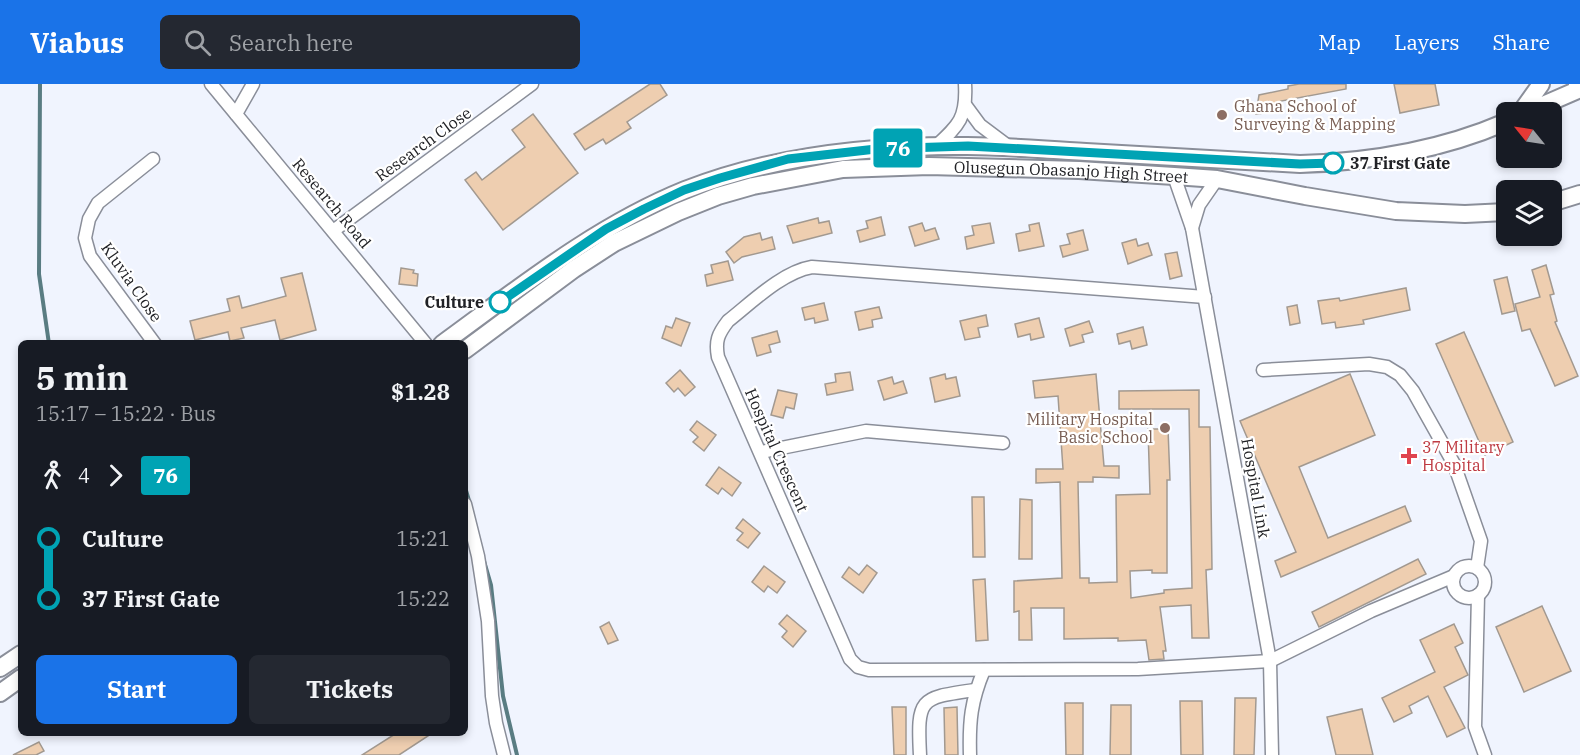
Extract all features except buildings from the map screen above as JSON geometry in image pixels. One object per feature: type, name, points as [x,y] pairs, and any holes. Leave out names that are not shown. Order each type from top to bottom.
[{"type":"main road","points":[[1529,102],[1540,84]]},
{"type":"main road","points":[[1548,102],[1579,87]]},
{"type":"main road","name":"Olusegun Obasanjo High Street","points":[[448,340],[564,256],[606,229],[684,190],[788,159],[876,149],[968,146],[1300,164],[1353,162],[1465,139],[1496,126]]},
{"type":"main road","name":"Olusegun Obasanjo High Street","points":[[468,348],[574,269],[614,243],[678,212],[718,196],[753,186],[843,169],[929,166],[1079,170],[1174,176],[1217,179],[1396,210],[1465,214],[1496,212]]},
{"type":"main road","points":[[1562,201],[1580,194]]},
{"type":"main road","points":[[1562,204],[1580,203]]},
{"type":"main road","points":[[0,668],[18,656]]},
{"type":"main road","points":[[0,693],[18,680]]},
{"type":"street","name":"Research Road","points":[[212,84],[423,340]]},
{"type":"street","points":[[236,114],[253,84]]},
{"type":"street","name":"Research Close","points":[[333,231],[532,84]]},
{"type":"street","points":[[935,147],[953,131],[966,106],[965,84]]},
{"type":"street","name":"Olusegun Obasanjo High Street","points":[[966,106],[980,125],[1011,148]]},
{"type":"street","name":"Kluvia Close","points":[[152,340],[90,256],[85,238],[89,219],[98,203],[153,159]]},
{"type":"street","name":"Hospital Link","points":[[1174,176],[1192,228],[1270,662],[1272,755]]},
{"type":"street","points":[[1192,228],[1199,205],[1217,179]]},
{"type":"street","name":"Hospital Crescent","points":[[1205,297],[820,267],[800,269],[787,275],[728,321],[720,330],[715,342],[718,357],[850,659],[858,667],[870,670],[1137,669],[1270,662]]},
{"type":"street","points":[[1263,370],[1369,364],[1387,367],[1400,375],[1413,391],[1455,464],[1481,541],[1477,568]]},
{"type":"street","points":[[761,452],[866,431],[1003,443]]},
{"type":"street","points":[[468,516],[478,556],[488,621],[492,696],[504,755]]},
{"type":"street","points":[[1270,662],[1371,611],[1454,576],[1463,567],[1477,568],[1484,576],[1484,587],[1478,595],[1468,599],[1459,595],[1453,587],[1454,576]]},
{"type":"street","points":[[1478,595],[1475,727],[1485,755]]},
{"type":"street","points":[[970,755],[969,720],[975,690],[984,670]]},
{"type":"street","points":[[920,755],[918,720],[922,708],[936,696],[975,690]]},
{"type":"waterway","points":[[40,84],[39,274],[48,340]]},
{"type":"waterway","points":[[468,497],[470,504]]},
{"type":"waterway","points":[[484,561],[491,585],[503,696],[517,755]]},
{"type":"bus line","name":"76","points":[[500,302],[564,256],[606,229],[644,209],[684,190],[788,159],[876,149],[968,146],[1300,164],[1333,163]]},
{"type":"place","name":"Ghana School of Surveying & Mapping","points":[[1222,115]]},
{"type":"place","name":"37 First Gate","points":[[1333,163]]},
{"type":"place","name":"Culture","points":[[500,302]]},
{"type":"place","name":"Military Hospital Basic School","points":[[1165,428]]},
{"type":"place","name":"37 Military Hospital","points":[[1409,456]]}]
